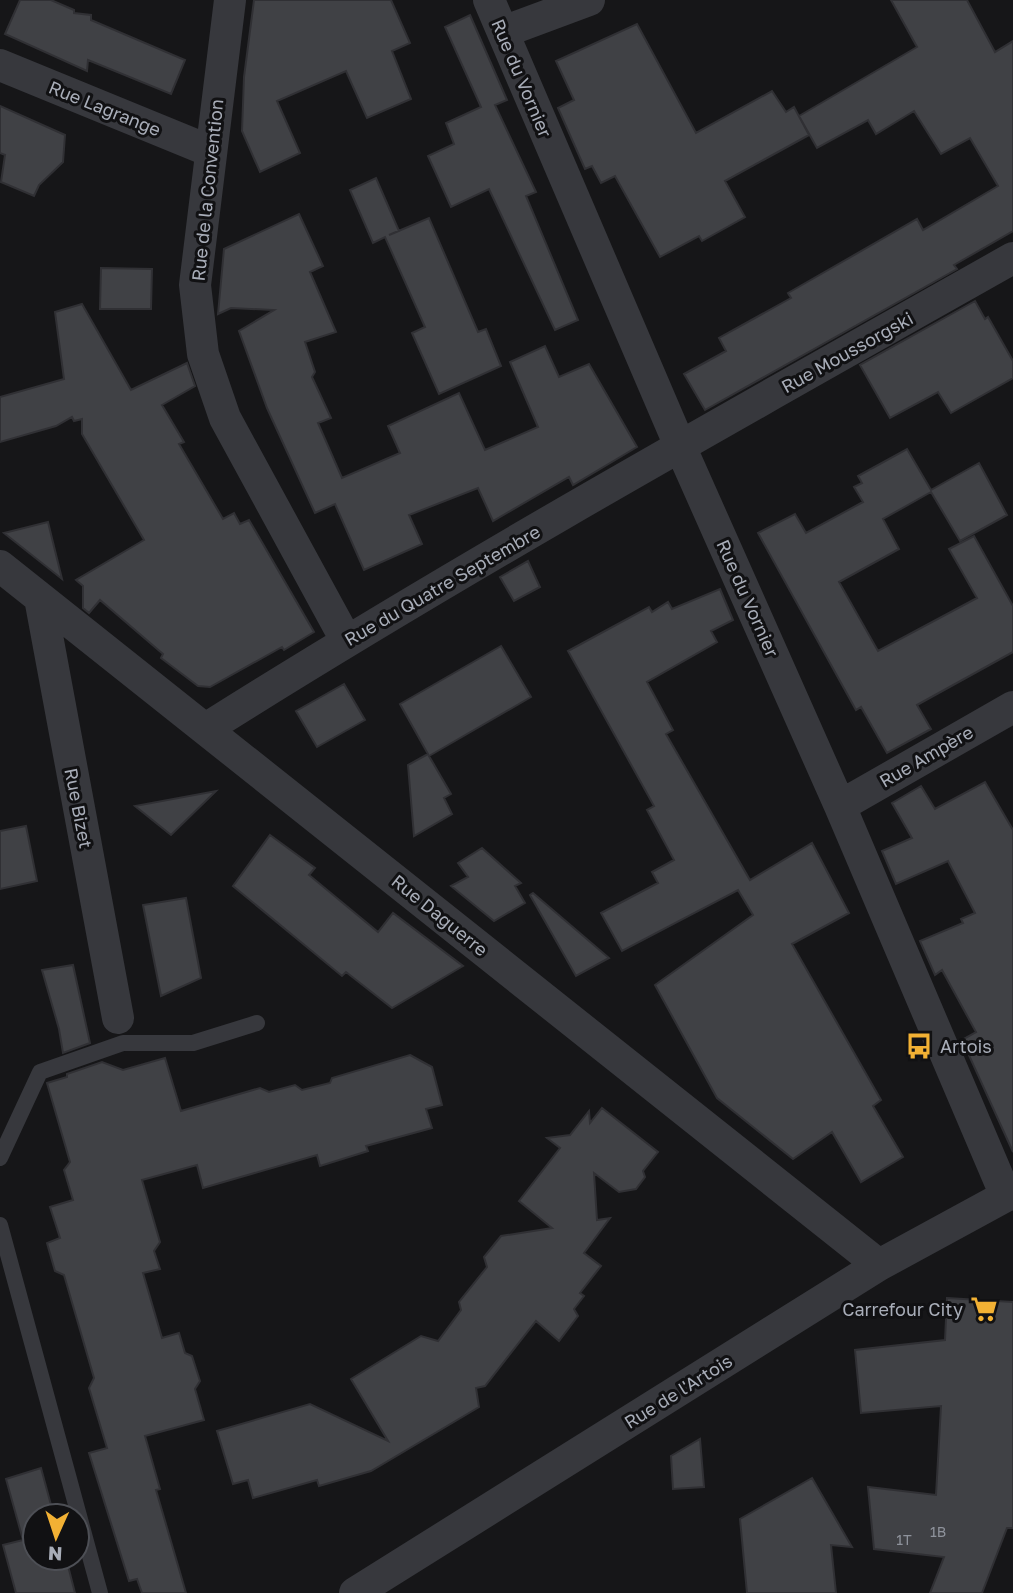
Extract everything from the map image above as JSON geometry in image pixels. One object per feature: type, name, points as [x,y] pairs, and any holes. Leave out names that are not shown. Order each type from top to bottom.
[{"type":"street","name":"Rue de la Convention","points":[[230,0],[195,285],[203,354],[225,418],[346,640]]},
{"type":"street","name":"Rue du Vornier","points":[[489,0],[680,446],[1011,1196]]},
{"type":"street","points":[[503,32],[589,0]]},
{"type":"street","name":"Rue Lagrange","points":[[0,65],[210,151]]},
{"type":"street","name":"Rue Moussorgski","points":[[680,446],[1013,258]]},
{"type":"street","name":"Rue du Quatre Septembre","points":[[207,728],[346,640],[680,446]]},
{"type":"street","name":"Rue Daguerre","points":[[0,566],[879,1265]]},
{"type":"street","name":"Rue Bizet","points":[[40,598],[118,1018]]},
{"type":"street","name":"Rue Ampère","points":[[840,806],[1013,707]]},
{"type":"street","name":"Rue de l'Artois","points":[[355,1593],[879,1265],[1011,1196]]},
{"type":"lane","points":[[0,1158],[40,1072],[123,1043],[192,1043],[257,1023]]},
{"type":"lane","points":[[0,1225],[100,1593]]},
{"type":"building","points":[[20,0],[51,0],[74,10],[74,13],[91,15],[91,20],[185,60],[171,94],[88,60],[87,71],[5,34]]},
{"type":"building","points":[[254,0],[391,0],[410,43],[392,51],[411,99],[367,118],[346,71],[277,101],[300,153],[260,172],[242,131],[244,77]]},
{"type":"building","points":[[891,0],[967,0],[995,52],[1013,41],[1013,231],[954,265],[957,269],[705,410],[684,374],[726,351],[719,338],[791,298],[788,293],[917,219],[923,230],[998,186],[970,138],[941,154],[914,111],[876,134],[868,120],[817,148],[799,116],[917,47]]},
{"type":"building","points":[[470,15],[507,100],[495,105],[536,192],[526,196],[578,320],[555,330],[489,189],[451,207],[428,156],[454,144],[446,123],[481,107],[445,27]]},
{"type":"building","points":[[637,24],[696,133],[772,91],[786,112],[794,107],[809,135],[725,181],[745,217],[702,241],[699,236],[660,257],[615,176],[601,183],[592,166],[585,169],[558,108],[574,100],[556,61]]},
{"type":"building","points":[[0,106],[65,135],[63,162],[39,185],[34,196],[1,182],[5,155],[0,153]]},
{"type":"building","points":[[376,178],[399,231],[429,218],[478,332],[486,329],[501,366],[439,394],[412,333],[425,327],[385,237],[373,243],[350,190]]},
{"type":"building","points":[[299,214],[323,266],[310,272],[336,332],[305,342],[315,372],[312,377],[331,418],[318,423],[342,478],[400,453],[388,426],[459,393],[485,450],[538,427],[510,362],[545,346],[559,377],[589,364],[637,447],[573,485],[569,477],[493,521],[478,488],[409,515],[422,544],[364,570],[335,504],[315,513],[267,408],[239,331],[274,310],[231,308],[218,314],[224,249]]},
{"type":"building","points":[[101,268],[152,269],[151,309],[100,309]]},
{"type":"building","points":[[975,301],[985,319],[988,317],[1013,361],[1013,378],[951,413],[938,392],[890,418],[860,365]]},
{"type":"building","points":[[82,304],[131,390],[187,363],[195,386],[162,405],[184,442],[179,444],[223,519],[234,513],[240,524],[249,520],[314,632],[210,687],[198,686],[161,658],[163,654],[100,600],[89,613],[83,608],[83,586],[76,580],[144,540],[82,434],[82,419],[74,421],[72,417],[56,426],[0,442],[0,397],[64,379],[55,312]]},
{"type":"building","points":[[907,449],[931,490],[979,463],[1007,515],[960,541],[931,492],[883,519],[899,549],[839,582],[878,651],[977,598],[949,549],[974,536],[1013,606],[1013,652],[917,705],[931,729],[887,753],[861,707],[856,710],[758,533],[795,514],[806,533],[863,502],[854,487],[862,483],[858,476]]},
{"type":"building","points":[[48,522],[62,579],[4,533]]},
{"type":"building","points":[[528,561],[540,587],[514,601],[500,577]]},
{"type":"building","points":[[720,589],[733,620],[711,631],[717,642],[647,682],[673,730],[666,734],[750,880],[812,843],[849,913],[792,944],[881,1100],[873,1106],[903,1157],[861,1182],[832,1132],[793,1159],[717,1098],[655,985],[753,915],[738,890],[622,951],[601,913],[658,883],[652,872],[674,860],[647,810],[654,806],[568,651],[649,607],[652,612],[668,602],[672,609]]},
{"type":"building","points":[[501,646],[531,697],[429,756],[451,794],[444,798],[452,814],[414,836],[408,765],[428,754],[400,704]]},
{"type":"building","points":[[344,684],[365,720],[317,747],[296,711]]},
{"type":"building","points":[[985,782],[1013,830],[1013,1152],[962,1040],[976,1032],[942,970],[935,975],[920,941],[963,923],[961,919],[975,913],[948,861],[896,884],[882,851],[912,838],[892,803],[921,786],[935,809]]},
{"type":"building","points":[[216,791],[171,835],[135,806]]},
{"type":"building","points":[[26,826],[37,881],[0,889],[0,831]]},
{"type":"building","points":[[270,835],[315,868],[309,875],[378,932],[393,913],[463,966],[392,1008],[346,972],[342,976],[233,886]]},
{"type":"building","points":[[482,848],[521,883],[515,886],[525,903],[494,921],[451,886],[468,877],[458,863]]},
{"type":"building","points":[[533,893],[609,958],[576,976],[530,895]]},
{"type":"building","points":[[186,898],[201,978],[161,996],[143,905]]},
{"type":"building","points":[[73,965],[90,1043],[63,1053],[42,970]]},
{"type":"building","points":[[410,1055],[432,1067],[442,1105],[426,1109],[432,1128],[366,1146],[368,1151],[320,1166],[317,1155],[203,1188],[197,1165],[142,1180],[160,1242],[154,1251],[160,1269],[143,1273],[162,1338],[179,1333],[185,1353],[192,1356],[200,1381],[195,1389],[204,1420],[145,1436],[160,1489],[156,1490],[186,1593],[142,1593],[137,1579],[129,1581],[89,1453],[107,1448],[89,1388],[94,1378],[64,1275],[55,1271],[47,1243],[60,1238],[50,1207],[73,1200],[64,1170],[70,1162],[47,1083],[102,1062],[123,1070],[165,1058],[181,1111],[260,1088],[269,1092],[295,1085],[302,1090],[330,1083],[332,1078]]},
{"type":"building","points":[[602,1108],[658,1152],[643,1171],[645,1177],[636,1189],[619,1192],[594,1173],[597,1220],[610,1218],[584,1253],[601,1266],[580,1293],[584,1296],[574,1309],[578,1316],[559,1341],[536,1321],[485,1386],[476,1388],[479,1407],[371,1471],[319,1486],[317,1480],[253,1498],[248,1480],[233,1484],[217,1431],[310,1404],[388,1441],[351,1379],[421,1336],[438,1341],[461,1310],[459,1302],[487,1267],[484,1257],[501,1236],[552,1228],[519,1201],[560,1148],[547,1138],[570,1135],[589,1111],[590,1123]]},
{"type":"building","points":[[947,1298],[1013,1302],[1013,1528],[1007,1528],[982,1593],[930,1593],[944,1557],[874,1549],[868,1487],[936,1495],[941,1406],[861,1413],[855,1350],[945,1340]]},
{"type":"building","points":[[700,1439],[704,1487],[673,1489],[671,1456]]},
{"type":"building","points":[[41,1468],[50,1502],[21,1502],[21,1533],[6,1479]]},
{"type":"building","points":[[812,1478],[852,1547],[831,1545],[836,1593],[747,1593],[740,1519]]},
{"type":"building","points":[[21,1540],[21,1572],[70,1572],[75,1593],[16,1593],[3,1545]]},
{"type":"place","name":"Artois","points":[[919,1046]]},
{"type":"place","name":"Carrefour City","points":[[984,1309]]}]
